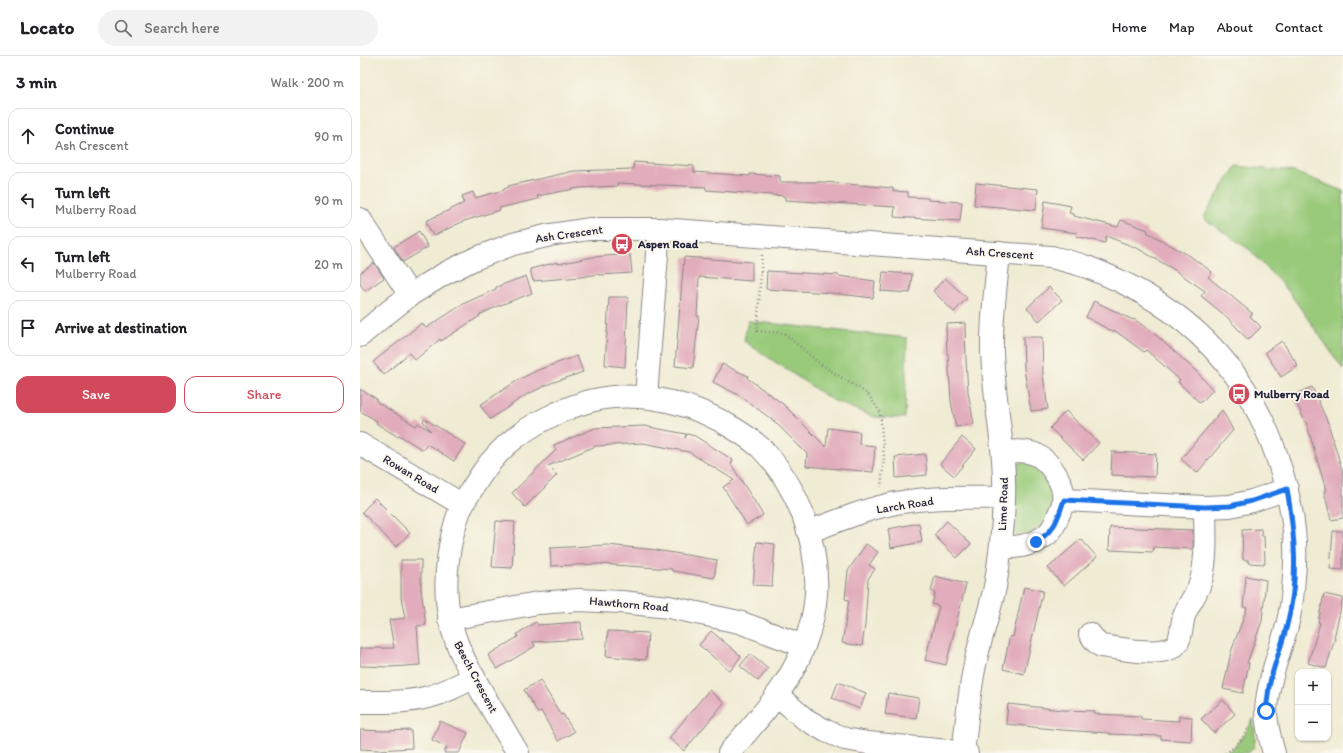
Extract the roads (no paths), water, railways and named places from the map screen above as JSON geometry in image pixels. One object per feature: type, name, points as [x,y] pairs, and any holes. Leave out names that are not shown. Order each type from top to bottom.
[{"type":"street","points":[[360,219],[410,295]]},
{"type":"street","name":"Ash Crescent","points":[[360,336],[410,295],[444,274],[474,259],[513,244],[550,235],[589,229],[659,229],[1051,257],[1086,266],[1118,280],[1147,295],[1174,314],[1202,336],[1225,361],[1247,392],[1262,419],[1277,456],[1287,489],[1292,522],[1295,550],[1295,575],[1292,602],[1287,625],[1269,686],[1266,711],[1274,753]]},
{"type":"street","points":[[646,397],[659,229]]},
{"type":"street","name":"Lime Road","points":[[963,753],[971,682],[995,586],[1001,547],[1004,498],[1003,452],[992,352],[992,319],[999,253]]},
{"type":"street","name":"Beech Crescent","points":[[518,753],[459,648],[449,619],[446,587],[448,560],[453,535],[463,505],[480,475],[494,456],[516,437],[540,421],[564,410],[590,401],[613,397],[646,397],[672,402],[702,411],[735,430],[760,447],[775,465],[789,486],[800,508],[808,532],[816,570],[816,595],[812,619],[804,646],[793,671],[777,695],[729,753]]},
{"type":"street","name":"Rowan Road","points":[[360,444],[463,505]]},
{"type":"street","points":[[1001,547],[1014,548],[1024,546],[1036,542],[1046,536],[1056,523],[1064,500],[1062,488],[1057,475],[1048,464],[1036,455],[1022,451],[1003,452]]},
{"type":"street","points":[[1064,500],[1205,507],[1230,506],[1252,501],[1287,489]]},
{"type":"street","name":"Larch Road","points":[[808,532],[841,519],[879,508],[918,500],[1004,498]]},
{"type":"street","points":[[1090,634],[1101,646],[1152,652],[1164,651],[1173,648],[1177,644],[1184,615],[1199,587],[1204,567],[1205,507]]},
{"type":"street","name":"Hawthorn Road","points":[[449,619],[538,603],[580,600],[621,602],[669,607],[739,622],[804,646]]},
{"type":"street","points":[[360,702],[409,701],[427,698],[444,692],[474,677]]},
{"type":"street","points":[[777,695],[805,719],[826,731],[845,739],[868,744],[967,753]]},
{"type":"place","name":"Aspen Road","points":[[622,244]]},
{"type":"place","name":"Mulberry Road","points":[[1239,394]]}]
